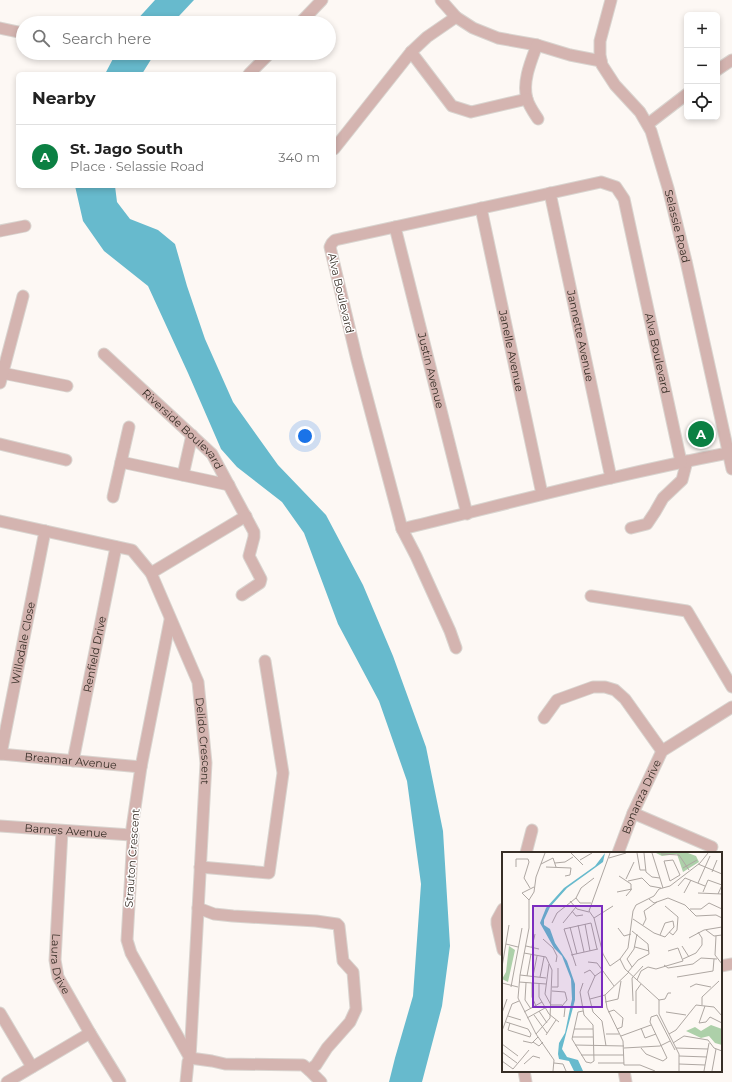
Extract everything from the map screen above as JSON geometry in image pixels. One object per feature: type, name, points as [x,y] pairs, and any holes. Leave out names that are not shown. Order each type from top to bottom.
[{"type":"street","points":[[307,16],[322,0]]},
{"type":"street","points":[[441,0],[456,17],[473,28],[498,38],[601,61]]},
{"type":"street","name":"Selassie Road","points":[[611,0],[600,41],[602,65],[615,85],[640,112],[651,131],[668,188],[686,261],[732,469]]},
{"type":"street","points":[[336,146],[411,52],[427,37],[456,17]]},
{"type":"street","points":[[0,28],[16,31]]},
{"type":"street","points":[[537,46],[529,67],[526,82],[527,99],[538,119]]},
{"type":"street","points":[[411,52],[452,106],[471,112],[527,99]]},
{"type":"street","points":[[250,72],[263,60]]},
{"type":"street","points":[[720,68],[732,60]]},
{"type":"street","points":[[648,124],[684,96]]},
{"type":"street","name":"Alva Boulevard","points":[[456,648],[447,624],[402,529],[357,360],[330,247],[335,240],[601,182],[616,187],[624,198],[684,462]]},
{"type":"street","name":"Jannette Avenue","points":[[550,193],[610,478]]},
{"type":"street","name":"Janelle Avenue","points":[[481,208],[542,494]]},
{"type":"street","points":[[0,231],[25,226]]},
{"type":"street","name":"Justin Avenue","points":[[396,227],[467,514]]},
{"type":"street","points":[[23,296],[1,378],[67,386]]},
{"type":"street","name":"Riverside Boulevard","points":[[104,354],[212,454],[254,532],[249,556],[261,580],[260,583],[242,595]]},
{"type":"street","points":[[113,497],[129,427]]},
{"type":"street","points":[[182,475],[192,435]]},
{"type":"street","points":[[0,444],[66,460]]},
{"type":"street","points":[[402,529],[610,478],[728,453]]},
{"type":"street","points":[[121,462],[229,485]]},
{"type":"street","points":[[631,528],[647,524],[663,498],[682,480],[684,462]]},
{"type":"street","points":[[151,574],[246,516]]},
{"type":"street","name":"Delido Crescent","points":[[0,521],[132,550],[151,574],[198,682],[206,763],[190,1058],[188,1062],[186,1082]]},
{"type":"street","name":"Willodale Close","points":[[1,754],[45,531]]},
{"type":"street","name":"Renfield Drive","points":[[72,761],[116,547]]},
{"type":"street","points":[[591,596],[687,611],[732,687]]},
{"type":"street","name":"Strauton Crescent","points":[[170,620],[141,767],[131,835],[133,836],[127,940],[131,953],[190,1058]]},
{"type":"street","points":[[200,867],[269,873],[283,773],[265,661]]},
{"type":"street","points":[[544,718],[557,700],[593,687],[604,686],[615,690],[625,698],[662,752]]},
{"type":"street","name":"Bonanza Drive","points":[[618,852],[633,813],[662,752],[732,707]]},
{"type":"street","name":"Breamar Avenue","points":[[1,754],[141,767]]},
{"type":"street","points":[[633,813],[712,847]]},
{"type":"street","name":"Barnes Avenue","points":[[0,826],[131,835]]},
{"type":"street","points":[[526,852],[532,830]]},
{"type":"street","name":"Laura Drive","points":[[62,831],[55,960],[58,977],[120,1082]]},
{"type":"street","points":[[198,908],[214,914],[316,921],[339,926],[343,961],[353,972],[356,1009],[350,1022],[327,1048],[316,1065],[309,1070]]},
{"type":"street","points":[[502,911],[497,920],[502,945]]},
{"type":"street","points":[[722,966],[732,964]]},
{"type":"street","points":[[0,1013],[32,1067]]},
{"type":"street","points":[[7,1082],[90,1033]]},
{"type":"street","points":[[190,1058],[225,1064],[302,1065],[321,1082]]},
{"type":"street","points":[[524,1072],[526,1082]]},
{"type":"street","points":[[624,1072],[626,1082]]},
{"type":"water","points":[[155,0],[194,0],[179,16],[140,16]]},
{"type":"water","points":[[112,60],[151,60],[143,72],[106,72]]},
{"type":"water","points":[[75,188],[115,188],[117,202],[130,219],[158,230],[175,244],[187,286],[205,339],[233,402],[278,465],[326,515],[363,585],[393,656],[426,747],[443,831],[450,946],[442,1006],[422,1082],[389,1082],[413,996],[421,884],[407,781],[379,701],[338,624],[304,533],[282,502],[237,467],[221,449],[148,286],[104,251],[83,221]]},
{"type":"place","name":"St. Jago South","points":[[701,434]]}]
